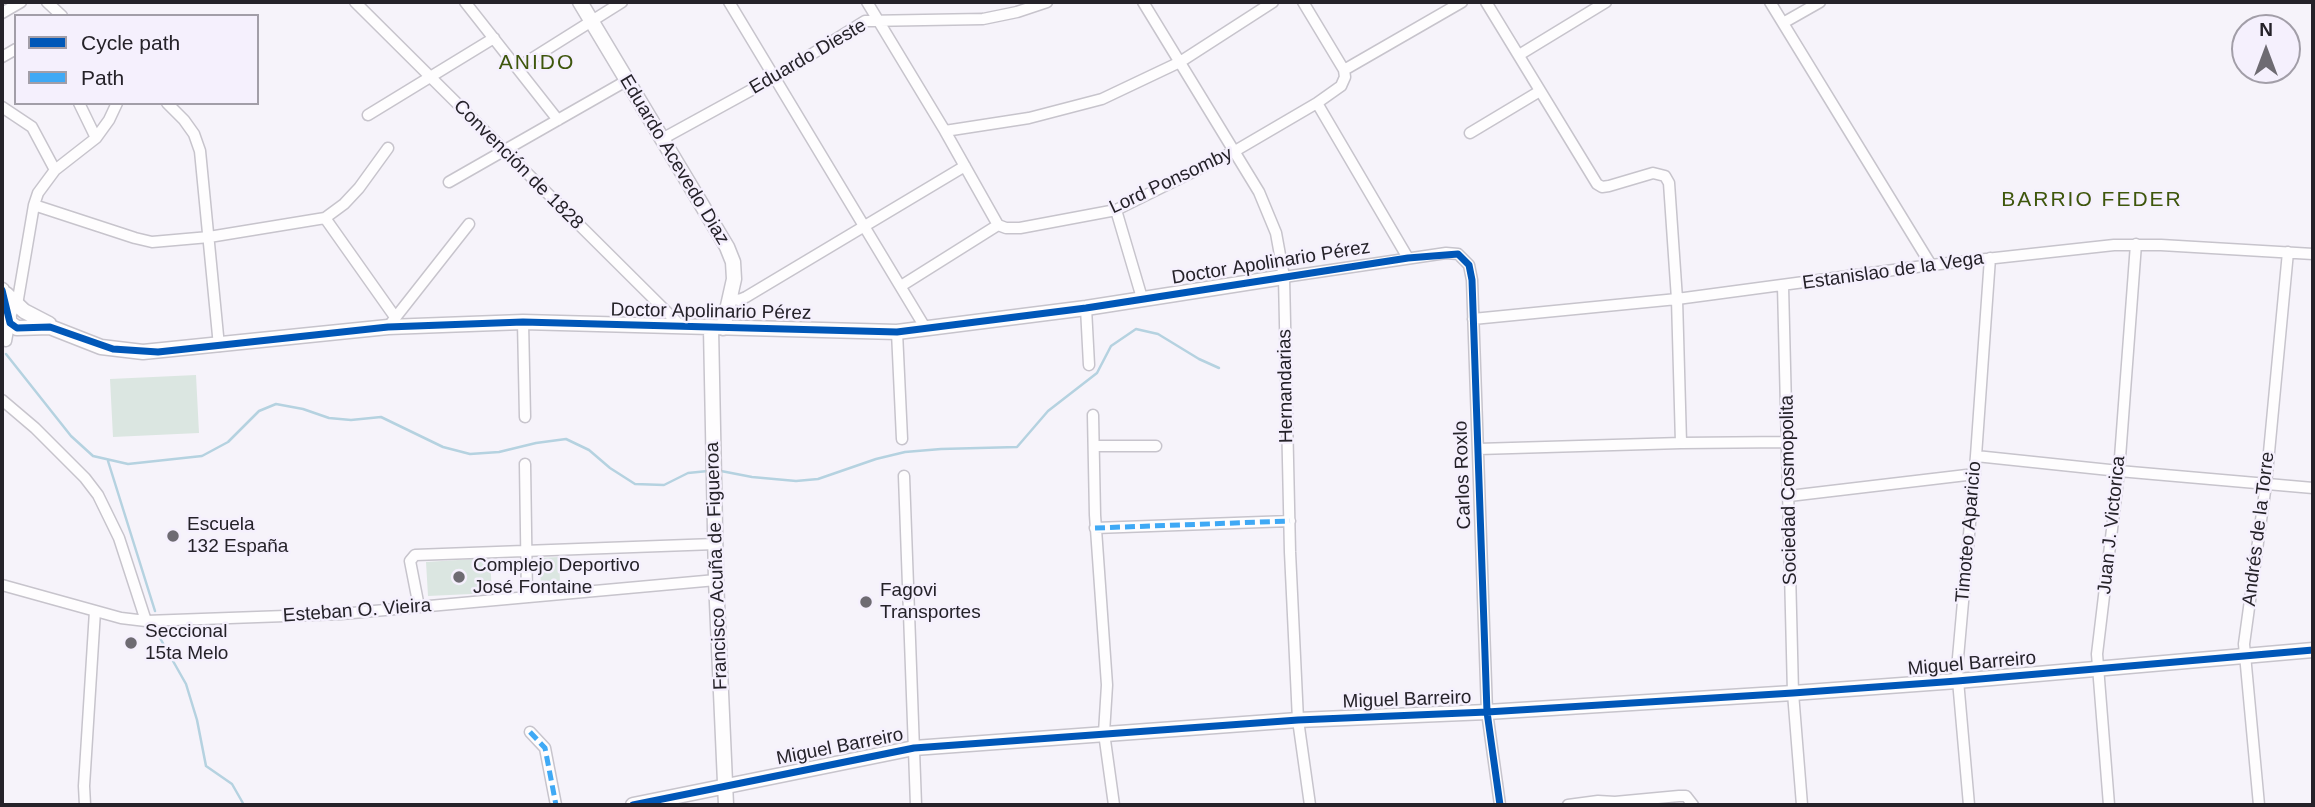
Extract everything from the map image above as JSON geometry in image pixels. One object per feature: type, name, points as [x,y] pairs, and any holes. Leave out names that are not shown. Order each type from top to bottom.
[{"type":"street","points":[[2,13],[21,2]]},
{"type":"street","points":[[47,2],[60,14]]},
{"type":"street","name":"Convención de 1828","points":[[355,2],[682,327]]},
{"type":"street","points":[[465,2],[558,120]]},
{"type":"street","name":"Eduardo Acevedo Diaz","points":[[580,2],[727,247],[733,262],[734,279],[717,328]]},
{"type":"street","points":[[517,68],[622,2]]},
{"type":"street","points":[[729,2],[926,329]]},
{"type":"street","points":[[867,2],[998,225],[901,286]]},
{"type":"street","name":"Eduardo Dieste","points":[[662,139],[775,77],[865,21],[983,19],[1047,2]]},
{"type":"street","name":"Hernandarias","points":[[1143,2],[1235,151],[1269,214],[1276,233],[1284,277],[1297,720],[1310,805]]},
{"type":"street","points":[[945,131],[1030,118],[1102,99],[1180,62],[1273,2]]},
{"type":"street","points":[[1303,2],[1344,70],[1462,2]]},
{"type":"street","points":[[1486,2],[1597,184],[1602,187],[1609,186],[1653,173],[1665,176],[1671,191],[1681,443]]},
{"type":"street","points":[[1518,55],[1606,2]]},
{"type":"street","points":[[1770,2],[1931,265]]},
{"type":"street","points":[[1783,23],[1820,2]]},
{"type":"street","points":[[368,115],[494,38]]},
{"type":"street","name":"Lord Ponsomby","points":[[998,225],[1020,228],[1116,210],[1235,151],[1317,103],[1341,86],[1345,77],[1344,70]]},
{"type":"street","points":[[449,182],[626,81]]},
{"type":"street","points":[[1470,133],[1540,91]]},
{"type":"street","points":[[1317,103],[1408,258]]},
{"type":"street","points":[[80,105],[96,138]]},
{"type":"street","points":[[4,343],[9,319],[20,303],[34,205],[43,185],[55,170],[96,138],[116,105]]},
{"type":"street","points":[[169,105],[194,134],[200,151],[219,346]]},
{"type":"street","points":[[2,107],[32,127],[55,170]]},
{"type":"street","points":[[34,205],[152,242],[209,237],[325,218],[359,188],[388,148]]},
{"type":"street","points":[[729,298],[739,300],[746,297],[965,166]]},
{"type":"street","points":[[1116,210],[1142,298]]},
{"type":"street","points":[[325,218],[391,322],[469,225]]},
{"type":"street","name":"Estanislao de la Vega","points":[[1473,320],[1677,299],[1990,258],[2136,244],[2313,254]]},
{"type":"street","name":"Juan J. Victorica","points":[[2109,805],[2096,669],[2119,471],[2136,244]]},
{"type":"street","name":"Andrés de la Torre","points":[[2259,805],[2243,656],[2266,484],[2288,252]]},
{"type":"street","name":"Doctor Apolinario Pérez","points":[[22,328],[50,327],[101,346],[128,352],[219,346],[391,322],[523,322],[897,332],[1086,307],[1446,253]]},
{"type":"street","name":"Carlos Roxlo","points":[[1446,253],[1458,254],[1469,265],[1487,712],[1500,805]]},
{"type":"street","name":"Timoteo Aparicio","points":[[1969,805],[1958,681],[1990,258]]},
{"type":"street","name":"Sociedad Cosmopolita","points":[[1783,286],[1793,693],[1802,805]]},
{"type":"street","name":"Doctor Apolinario Pérez","points":[[2,289],[69,334]]},
{"type":"street","name":"Doctor Apolinario Pérez","points":[[2,289],[9,319]]},
{"type":"street","points":[[4,343],[28,320],[20,303]]},
{"type":"street","points":[[1086,307],[1089,365]]},
{"type":"street","points":[[9,319],[14,326],[22,328]]},
{"type":"street","points":[[523,322],[525,417]]},
{"type":"street","name":"Francisco Acuña de Figueroa","points":[[717,328],[715,544],[726,805]]},
{"type":"street","points":[[897,332],[902,439]]},
{"type":"street","points":[[2,400],[35,428],[85,478],[98,495],[119,538],[146,621]]},
{"type":"street","points":[[1093,415],[1095,528],[1105,648],[1104,733],[1114,805]]},
{"type":"street","points":[[1478,449],[1787,442]]},
{"type":"street","points":[[1094,446],[1156,446]]},
{"type":"street","points":[[1976,456],[2313,488]]},
{"type":"street","points":[[525,464],[527,597]]},
{"type":"street","points":[[1789,496],[1975,474]]},
{"type":"street","points":[[904,476],[916,805]]},
{"type":"street","points":[[1095,528],[1290,521]]},
{"type":"street","points":[[419,607],[410,561],[415,555],[715,544]]},
{"type":"street","name":"Esteban O. Vieira","points":[[2,585],[121,618],[146,621],[341,614],[716,580]]},
{"type":"street","points":[[85,805],[95,611]]},
{"type":"street","name":"Miguel Barreiro","points":[[633,805],[914,748],[1297,720],[1487,712],[1793,693],[2313,650]]},
{"type":"street","points":[[530,732],[545,748],[556,805]]},
{"type":"street","points":[[1568,805],[1679,796],[1686,796],[1693,805]]},
{"type":"shaded area","points":[[196,375],[199,433],[113,437],[110,379]]},
{"type":"shaded area","points":[[559,557],[560,583],[541,585],[539,558]]},
{"type":"shaded area","name":"Complejo Deportivo José Fontaine","points":[[490,558],[492,593],[428,596],[426,562]]},
{"type":"waterway","points":[[721,471],[796,481],[818,479],[905,452],[1017,447],[1048,411],[1097,373],[1111,346],[1136,329],[1158,334],[1219,368]]},
{"type":"waterway","points":[[6,354],[71,436],[93,456],[128,464],[202,456],[228,442],[259,411],[276,404],[329,418],[351,420],[381,417],[443,447],[470,454],[499,452],[566,439],[589,450],[635,484],[664,485],[688,473],[708,471]]},
{"type":"waterway","points":[[108,461],[155,611]]},
{"type":"waterway","points":[[156,631],[186,684],[197,720],[206,766],[232,784],[244,805]]},
{"type":"marked path","points":[[1095,528],[1290,521]]},
{"type":"marked path","points":[[530,732],[545,748],[556,805]]},
{"type":"cycle path","points":[[2,290],[10,323],[17,328],[50,327],[113,349],[158,352],[388,327],[523,322],[897,332],[1086,308],[1408,258],[1458,254],[1469,265],[1472,280],[1487,712],[1500,805]]},
{"type":"cycle path","points":[[633,805],[914,748],[1298,720],[1487,712],[1793,693],[2313,650]]},
{"type":"place","name":"Escuela 132 España","points":[[173,536]]},
{"type":"place","name":"Complejo Deportivo José Fontaine","points":[[459,577]]},
{"type":"place","name":"Fagovi Transportes","points":[[866,602]]},
{"type":"place","name":"Seccional 15ta Melo","points":[[131,643]]},
{"type":"district","name":"ANIDO","points":[[537,63]]},
{"type":"district","name":"BARRIO FEDER","points":[[2092,200]]}]
